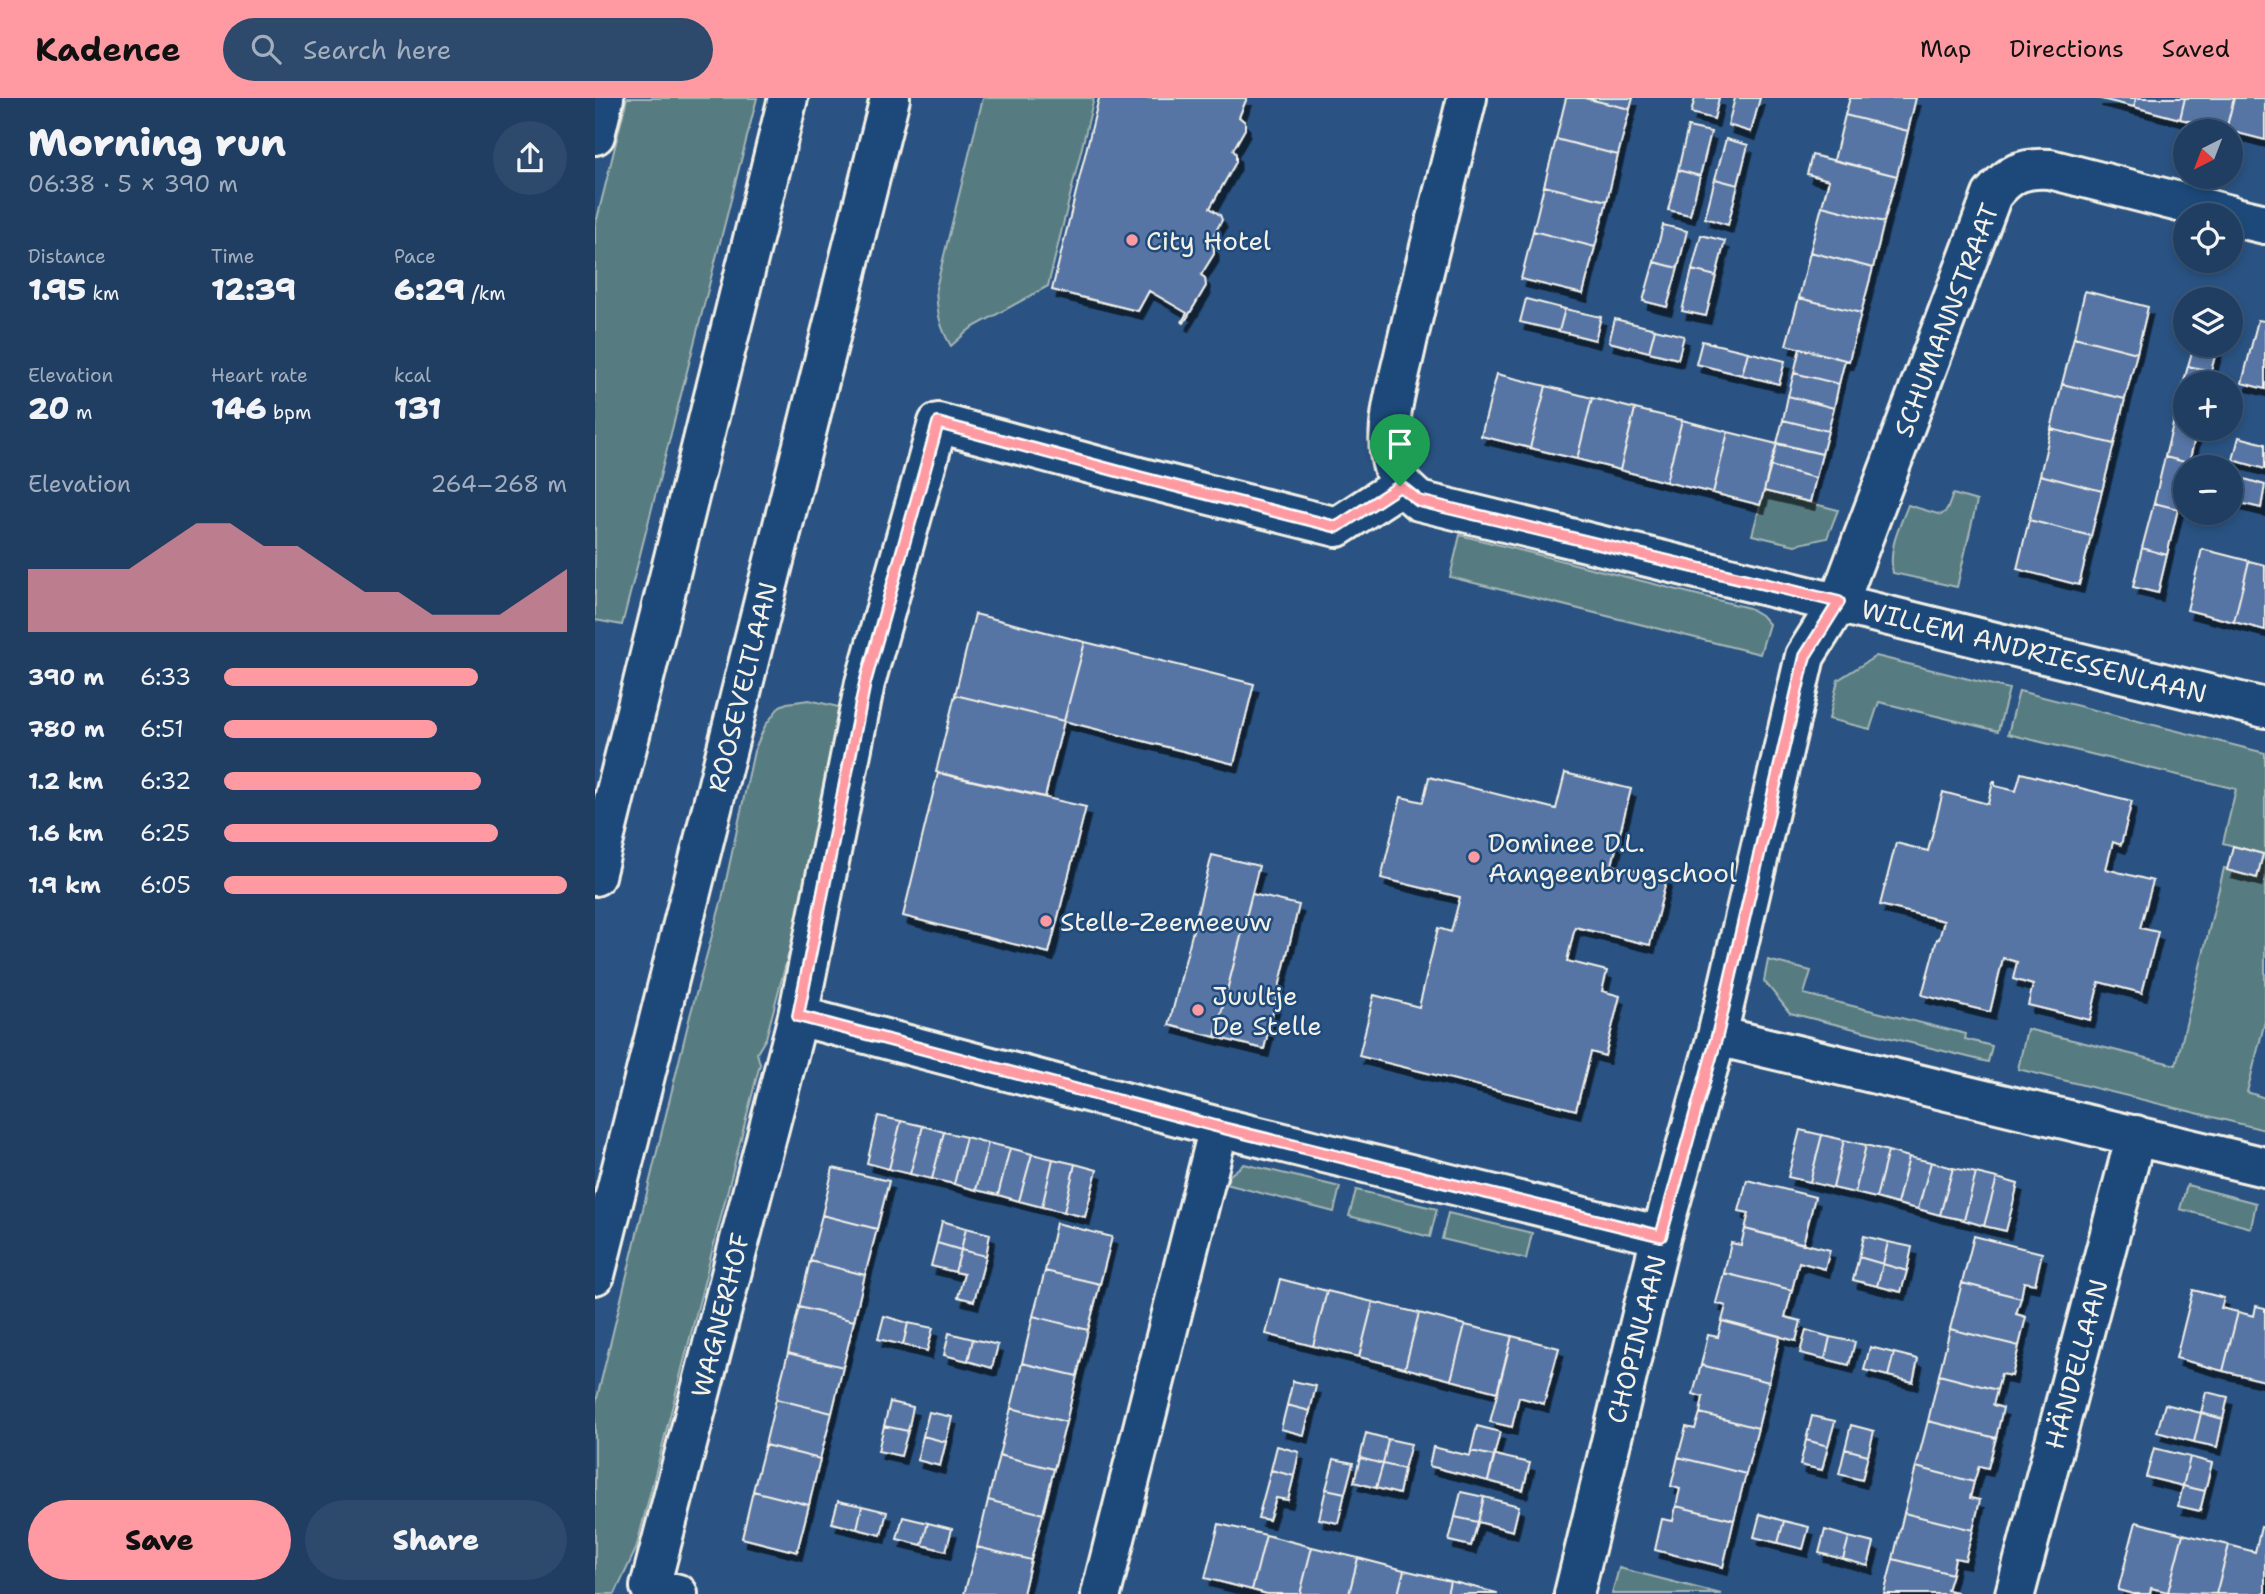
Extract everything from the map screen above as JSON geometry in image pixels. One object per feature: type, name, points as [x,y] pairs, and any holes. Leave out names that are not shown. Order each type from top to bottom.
[{"type":"street","points":[[595,135],[604,98]]},
{"type":"street","points":[[595,876],[788,98]]},
{"type":"street","name":"ROOSEVELTLAAN","points":[[595,1275],[890,98]]},
{"type":"street","points":[[1400,486],[1389,451],[1391,415],[1467,98]]},
{"type":"street","name":"SCHUMANNSTRAAT","points":[[1839,602],[1992,195],[2003,182],[2016,173],[2033,168],[2050,169],[2184,203]]},
{"type":"street","name":"SCHUMANNSTRAAT","points":[[2243,218],[2265,224]]},
{"type":"street","name":"WAGNERHOF","points":[[678,1594],[650,1587],[798,1016],[865,683],[938,423],[1337,527],[1400,486]]},
{"type":"street","name":"WILLEM ANDRIESSENLAAN","points":[[1400,486],[1419,501],[2265,708]]},
{"type":"street","name":"CHOPINLAAN","points":[[1574,1594],[1661,1236],[1717,1036],[1805,656],[1839,602]]},
{"type":"street","points":[[798,1016],[1219,1127],[1661,1236]]},
{"type":"street","points":[[1717,1036],[2265,1167]]},
{"type":"street","points":[[1101,1594],[1219,1127]]},
{"type":"street","name":"HÄNDELLAAN","points":[[2015,1594],[2136,1135]]},
{"type":"green space","points":[[627,98],[757,98],[622,625],[595,620],[595,227]]},
{"type":"green space","points":[[983,98],[1094,98],[1048,286],[970,329],[951,346],[939,318],[936,288]]},
{"type":"green space","points":[[1764,491],[1838,510],[1827,538],[1795,545],[1752,535]]},
{"type":"green space","points":[[1953,494],[1977,501],[1957,587],[1893,573],[1893,547],[1908,505],[1941,515],[1947,510]]},
{"type":"green space","points":[[1460,535],[1749,608],[1769,624],[1760,654],[1450,577]]},
{"type":"green space","points":[[1876,656],[2009,689],[1998,731],[1879,702],[1870,729],[1829,719],[1838,680]]},
{"type":"green space","points":[[2019,691],[2265,753],[2265,1021],[2247,1092],[2265,1098],[2265,1130],[2018,1069],[2027,1029],[2176,1065],[2224,868],[2257,876],[2263,854],[2223,843],[2236,789],[2008,734]]},
{"type":"green space","points":[[809,700],[847,709],[845,743],[766,1038],[757,1053],[760,1064],[636,1549],[615,1594],[595,1594],[595,1406],[690,1016],[722,899],[754,751],[765,726],[780,706]]},
{"type":"green space","points":[[1768,960],[1811,971],[1804,994],[1966,1034],[1965,1039],[1992,1046],[1988,1062],[1790,1013],[1764,981]]},
{"type":"green space","points":[[1244,1164],[1340,1187],[1334,1212],[1226,1184],[1230,1175]]},
{"type":"green space","points":[[2187,1185],[2256,1203],[2251,1228],[2180,1209]]},
{"type":"green space","points":[[1356,1190],[1437,1209],[1430,1237],[1349,1216]]},
{"type":"green space","points":[[1448,1213],[1532,1233],[1526,1259],[1442,1239]]},
{"type":"green space","points":[[1619,1568],[1721,1594],[1612,1594]]},
{"type":"building","points":[[1099,98],[1247,98],[1239,117],[1245,122],[1245,129],[1233,150],[1236,162],[1210,208],[1220,215],[1222,220],[1210,242],[1214,247],[1214,254],[1201,275],[1205,278],[1206,286],[1184,323],[1182,322],[1187,313],[1149,291],[1138,311],[1052,290]]},
{"type":"building","points":[[1566,98],[1584,98],[1630,109],[1618,155],[1556,139]]},
{"type":"building","points":[[1584,98],[1633,98],[1630,109]]},
{"type":"building","points":[[1695,98],[1719,98],[1714,119],[1691,113]]},
{"type":"building","points":[[1735,98],[1760,98],[1751,132],[1728,125]]},
{"type":"building","points":[[1850,98],[1916,98],[1908,131],[1845,115]]},
{"type":"building","points":[[2097,98],[2136,98],[2134,107]]},
{"type":"building","points":[[2136,98],[2185,98],[2180,119],[2134,107]]},
{"type":"building","points":[[2185,98],[2234,98],[2229,119],[2180,119]]},
{"type":"building","points":[[2234,98],[2265,98],[2265,140],[2243,134],[2243,119],[2229,119]]},
{"type":"building","points":[[1845,115],[1908,131],[1897,176],[1834,160]]},
{"type":"building","points":[[1688,127],[1711,132],[1700,176],[1678,170]]},
{"type":"building","points":[[1556,139],[1618,155],[1607,201],[1544,186]]},
{"type":"building","points":[[1726,139],[1748,145],[1738,185],[1715,179]]},
{"type":"building","points":[[1812,155],[1897,176],[1884,222],[1822,206],[1829,180],[1807,174]]},
{"type":"building","points":[[1678,170],[1700,176],[1690,215],[1668,210]]},
{"type":"building","points":[[1715,179],[1738,185],[1728,225],[1705,218]]},
{"type":"building","points":[[1544,186],[1607,201],[1595,247],[1533,231]]},
{"type":"building","points":[[1822,206],[1884,222],[1873,268],[1810,252]]},
{"type":"building","points":[[1663,225],[1687,231],[1678,268],[1654,262]]},
{"type":"building","points":[[1533,231],[1595,247],[1583,294],[1521,279]]},
{"type":"building","points":[[1701,235],[1725,241],[1716,276],[1692,270]]},
{"type":"building","points":[[1810,252],[1873,268],[1861,313],[1799,298]]},
{"type":"building","points":[[1654,262],[1678,268],[1667,307],[1643,301]]},
{"type":"building","points":[[1692,270],[1716,276],[1706,316],[1682,311]]},
{"type":"building","points":[[2085,291],[2148,307],[2137,353],[2074,337]]},
{"type":"building","points":[[1799,298],[1861,313],[1849,361],[1786,345]]},
{"type":"building","points":[[1526,299],[1565,309],[1559,331],[1520,322]]},
{"type":"building","points":[[1565,309],[1601,317],[1595,340],[1559,331]]},
{"type":"building","points":[[1615,319],[1655,329],[1649,352],[1609,342]]},
{"type":"building","points":[[2258,320],[2265,321],[2265,389],[2243,383]]},
{"type":"building","points":[[1655,329],[1684,336],[1678,359],[1649,352]]},
{"type":"building","points":[[2074,337],[2137,353],[2125,399],[2062,384]]},
{"type":"building","points":[[1702,341],[1748,352],[1742,375],[1696,364]]},
{"type":"building","points":[[1800,348],[1845,360],[1839,384],[1794,373]]},
{"type":"building","points":[[1748,352],[1785,361],[1779,384],[1742,375]]},
{"type":"building","points":[[2191,357],[2215,357],[2211,371],[2188,366]]},
{"type":"building","points":[[2188,366],[2211,371],[2187,371]]},
{"type":"building","points":[[1794,373],[1839,384],[1834,408],[1788,396]]},
{"type":"building","points":[[1497,374],[1546,386],[1530,448],[1481,436]]},
{"type":"building","points":[[2062,384],[2125,399],[2114,444],[2051,429]]},
{"type":"building","points":[[1546,386],[1592,398],[1577,459],[1530,448]]},
{"type":"building","points":[[1788,396],[1834,408],[1828,431],[1783,420]]},
{"type":"building","points":[[1592,398],[1635,409],[1620,470],[1577,459]]},
{"type":"building","points":[[1635,409],[1682,420],[1666,482],[1620,470]]},
{"type":"building","points":[[1682,420],[1728,432],[1713,493],[1666,482]]},
{"type":"building","points":[[1783,420],[1828,431],[1822,454],[1777,443]]},
{"type":"building","points":[[2173,424],[2173,441],[2194,441],[2191,455],[2173,455],[2173,459],[2165,457]]},
{"type":"building","points":[[2051,429],[2114,444],[2102,491],[2040,475]]},
{"type":"building","points":[[1728,432],[1777,444],[1760,505],[1713,493]]},
{"type":"building","points":[[2243,438],[2265,444],[2265,469],[2243,463],[2243,455],[2234,455],[2238,441],[2243,441]]},
{"type":"building","points":[[1777,444],[1822,454],[1816,478],[1770,466]]},
{"type":"building","points":[[2165,457],[2173,459],[2173,508],[2154,503]]},
{"type":"building","points":[[1770,466],[1816,478],[1810,502],[1764,491]]},
{"type":"building","points":[[2040,475],[2102,491],[2091,536],[2029,520]]},
{"type":"building","points":[[2243,479],[2265,485],[2261,508],[2243,504]]},
{"type":"building","points":[[2154,503],[2173,508],[2174,525],[2167,555],[2142,548]]},
{"type":"building","points":[[2029,520],[2091,536],[2079,585],[2017,569]]},
{"type":"building","points":[[2142,548],[2167,555],[2158,593],[2133,587]]},
{"type":"building","points":[[2202,549],[2249,561],[2234,622],[2187,610]]},
{"type":"building","points":[[2249,561],[2265,565],[2265,630],[2234,622]]},
{"type":"building","points":[[975,614],[1085,642],[1064,721],[955,695]]},
{"type":"building","points":[[1085,642],[1254,684],[1234,764],[1064,721]]},
{"type":"building","points":[[955,695],[1064,721],[1045,797],[936,772]]},
{"type":"building","points":[[938,773],[1086,807],[1049,953],[903,916]]},
{"type":"building","points":[[1565,773],[1631,789],[1612,865],[1667,878],[1650,945],[1575,927],[1567,961],[1607,971],[1602,991],[1620,996],[1605,1056],[1591,1052],[1576,1110],[1359,1056],[1374,995],[1419,1007],[1438,928],[1451,932],[1460,897],[1381,878],[1401,797],[1423,802],[1429,777],[1556,809]]},
{"type":"building","points":[[2021,773],[2132,801],[2121,845],[2113,842],[2106,869],[2153,881],[2140,928],[2158,932],[2142,993],[2099,982],[2090,1020],[2028,1005],[2033,985],[2013,979],[2017,962],[2003,958],[1990,1012],[1922,995],[1944,921],[1880,905],[1896,843],[1928,851],[1943,792],[1988,804],[1993,782],[1995,786],[2016,791]]},
{"type":"building","points":[[2233,846],[2263,854],[2257,878],[2227,870]]},
{"type":"building","points":[[1212,855],[1259,866],[1215,1037],[1169,1025]]},
{"type":"building","points":[[1252,894],[1299,905],[1264,1049],[1215,1037]]},
{"type":"building","points":[[878,1116],[901,1121],[889,1169],[867,1163]]},
{"type":"building","points":[[901,1121],[923,1126],[910,1174],[889,1169]]},
{"type":"building","points":[[923,1126],[944,1132],[932,1179],[910,1174]]},
{"type":"building","points":[[1800,1130],[1822,1135],[1810,1182],[1788,1177]]},
{"type":"building","points":[[944,1132],[966,1137],[954,1184],[932,1179]]},
{"type":"building","points":[[1822,1135],[1844,1140],[1833,1188],[1810,1182]]},
{"type":"building","points":[[966,1137],[988,1143],[976,1190],[954,1184]]},
{"type":"building","points":[[1844,1140],[1866,1145],[1855,1193],[1833,1188]]},
{"type":"building","points":[[988,1143],[1010,1148],[998,1195],[976,1190]]},
{"type":"building","points":[[1866,1145],[1888,1151],[1876,1198],[1855,1193]]},
{"type":"building","points":[[1010,1148],[1032,1154],[1019,1201],[998,1195]]},
{"type":"building","points":[[1888,1151],[1909,1157],[1897,1204],[1876,1198]]},
{"type":"building","points":[[1032,1154],[1053,1159],[1042,1207],[1019,1201]]},
{"type":"building","points":[[1909,1157],[1931,1162],[1918,1209],[1897,1204]]},
{"type":"building","points":[[1053,1159],[1075,1164],[1064,1212],[1042,1207]]},
{"type":"building","points":[[1931,1162],[1953,1168],[1940,1215],[1918,1209]]},
{"type":"building","points":[[1075,1164],[1097,1170],[1085,1217],[1064,1212]]},
{"type":"building","points":[[833,1168],[889,1181],[877,1229],[822,1215]]},
{"type":"building","points":[[1953,1168],[1976,1173],[1964,1220],[1940,1215]]},
{"type":"building","points":[[1976,1173],[1997,1178],[1984,1226],[1964,1220]]},
{"type":"building","points":[[1997,1178],[2018,1184],[2006,1231],[1984,1226]]},
{"type":"building","points":[[1747,1180],[1815,1197],[1803,1244],[1745,1229],[1749,1213],[1739,1211]]},
{"type":"building","points":[[822,1215],[877,1229],[865,1275],[810,1261]]},
{"type":"building","points":[[942,1221],[966,1228],[961,1250],[937,1243]]},
{"type":"building","points":[[1056,1223],[1112,1237],[1100,1284],[1045,1271]]},
{"type":"building","points":[[966,1228],[990,1234],[986,1256],[961,1250]]},
{"type":"building","points":[[1745,1229],[1830,1250],[1825,1269],[1799,1262],[1792,1290],[1724,1273],[1731,1243],[1741,1245]]},
{"type":"building","points":[[1864,1236],[1888,1242],[1883,1264],[1859,1257]]},
{"type":"building","points":[[1974,1236],[2042,1253],[2035,1284],[2024,1282],[2021,1298],[1962,1283]]},
{"type":"building","points":[[1888,1242],[1912,1247],[1907,1271],[1883,1264]]},
{"type":"building","points":[[937,1243],[961,1250],[955,1272],[931,1266]]},
{"type":"building","points":[[961,1250],[986,1256],[974,1301],[958,1297],[964,1274],[955,1272]]},
{"type":"building","points":[[1859,1257],[1883,1264],[1877,1286],[1853,1280]]},
{"type":"building","points":[[810,1261],[865,1275],[854,1321],[799,1307]]},
{"type":"building","points":[[1883,1264],[1907,1271],[1901,1292],[1877,1286]]},
{"type":"building","points":[[1045,1271],[1100,1284],[1088,1330],[1033,1316]]},
{"type":"building","points":[[1724,1273],[1792,1290],[1785,1317],[1801,1321],[1796,1341],[1722,1321],[1726,1306],[1716,1303]]},
{"type":"building","points":[[1280,1279],[1327,1291],[1313,1346],[1266,1334]]},
{"type":"building","points":[[1962,1283],[2021,1298],[2016,1314],[2026,1317],[2019,1346],[1950,1329]]},
{"type":"building","points":[[2193,1290],[2224,1298],[2221,1308],[2238,1312],[2223,1371],[2176,1358]]},
{"type":"building","points":[[1327,1291],[1373,1302],[1359,1357],[1313,1346]]},
{"type":"building","points":[[1373,1302],[1419,1313],[1405,1368],[1359,1357]]},
{"type":"building","points":[[2256,1306],[2265,1308],[2265,1381],[2223,1371],[2238,1312],[2254,1316]]},
{"type":"building","points":[[799,1307],[854,1321],[843,1367],[788,1353]]},
{"type":"building","points":[[1419,1313],[1465,1325],[1451,1380],[1405,1368]]},
{"type":"building","points":[[884,1316],[908,1323],[903,1345],[878,1339]]},
{"type":"building","points":[[1033,1316],[1088,1330],[1077,1376],[1022,1363]]},
{"type":"building","points":[[1722,1321],[1780,1336],[1769,1382],[1701,1365],[1708,1335],[1718,1337]]},
{"type":"building","points":[[908,1323],[933,1328],[927,1351],[903,1345]]},
{"type":"building","points":[[1465,1325],[1512,1336],[1497,1392],[1451,1380]]},
{"type":"building","points":[[1950,1329],[2019,1346],[2012,1376],[2001,1374],[1997,1390],[1939,1375]]},
{"type":"building","points":[[1806,1330],[1830,1337],[1825,1359],[1800,1353]]},
{"type":"building","points":[[949,1333],[973,1339],[968,1361],[944,1355]]},
{"type":"building","points":[[1512,1336],[1559,1348],[1544,1404],[1519,1397],[1512,1427],[1490,1422]]},
{"type":"building","points":[[1830,1337],[1855,1342],[1849,1365],[1825,1359]]},
{"type":"building","points":[[973,1339],[998,1345],[992,1368],[968,1361]]},
{"type":"building","points":[[1870,1347],[1894,1353],[1888,1376],[1864,1370]]},
{"type":"building","points":[[788,1353],[843,1367],[832,1413],[776,1399]]},
{"type":"building","points":[[1894,1353],[1918,1359],[1913,1382],[1888,1376]]},
{"type":"building","points":[[1022,1363],[1077,1376],[1066,1422],[1011,1408]]},
{"type":"building","points":[[1701,1365],[1769,1382],[1758,1428],[1700,1413],[1703,1397],[1693,1394]]},
{"type":"building","points":[[1939,1375],[1997,1390],[1993,1405],[2003,1408],[1996,1438],[1928,1421]]},
{"type":"building","points":[[1293,1381],[1316,1386],[1310,1411],[1287,1405]]},
{"type":"building","points":[[2206,1392],[2228,1397],[2223,1419],[2201,1413]]},
{"type":"building","points":[[776,1399],[832,1413],[820,1459],[765,1445]]},
{"type":"building","points":[[890,1402],[913,1407],[908,1431],[884,1426]]},
{"type":"building","points":[[2165,1404],[2201,1413],[2194,1442],[2157,1432]]},
{"type":"building","points":[[1287,1405],[1310,1411],[1304,1435],[1281,1429]]},
{"type":"building","points":[[1011,1408],[1066,1422],[1054,1469],[999,1455]]},
{"type":"building","points":[[929,1412],[952,1417],[946,1442],[923,1436]]},
{"type":"building","points":[[1700,1413],[1758,1428],[1746,1474],[1678,1457],[1686,1427],[1695,1429]]},
{"type":"building","points":[[2201,1413],[2223,1419],[2217,1447],[2194,1442]]},
{"type":"building","points":[[1812,1416],[1835,1421],[1828,1446],[1806,1440]]},
{"type":"building","points":[[1928,1421],[1996,1438],[1988,1468],[1979,1466],[1974,1482],[1916,1467]]},
{"type":"building","points":[[1851,1425],[1874,1431],[1868,1455],[1845,1449]]},
{"type":"building","points":[[884,1426],[908,1431],[901,1456],[878,1451]]},
{"type":"building","points":[[1477,1426],[1500,1432],[1494,1456],[1471,1451]]},
{"type":"building","points":[[1366,1433],[1388,1439],[1383,1464],[1360,1458]]},
{"type":"building","points":[[923,1436],[946,1442],[940,1466],[917,1460]]},
{"type":"building","points":[[1388,1439],[1411,1444],[1404,1469],[1383,1464]]},
{"type":"building","points":[[1806,1440],[1828,1446],[1822,1470],[1800,1465]]},
{"type":"building","points":[[765,1445],[820,1459],[809,1505],[753,1491]]},
{"type":"building","points":[[1277,1446],[1299,1452],[1294,1476],[1271,1470]]},
{"type":"building","points":[[1433,1447],[1470,1456],[1471,1451],[1494,1456],[1488,1481],[1429,1466]]},
{"type":"building","points":[[2154,1448],[2190,1457],[2183,1486],[2146,1477]]},
{"type":"building","points":[[1845,1449],[1868,1455],[1862,1480],[1839,1474]]},
{"type":"building","points":[[999,1455],[1054,1469],[1043,1514],[988,1500]]},
{"type":"building","points":[[1495,1455],[1530,1463],[1523,1490],[1488,1481]]},
{"type":"building","points":[[1678,1457],[1746,1474],[1734,1520],[1676,1506],[1680,1489],[1671,1486]]},
{"type":"building","points":[[2190,1457],[2212,1463],[2205,1491],[2183,1486]]},
{"type":"building","points":[[1360,1458],[1383,1464],[1376,1488],[1354,1482]]},
{"type":"building","points":[[1334,1459],[1353,1463],[1345,1493],[1326,1489]]},
{"type":"building","points":[[1383,1464],[1404,1469],[1399,1494],[1376,1488]]},
{"type":"building","points":[[1916,1467],[1974,1482],[1970,1498],[1980,1500],[1973,1530],[1904,1513]]},
{"type":"building","points":[[1271,1470],[1294,1476],[1288,1500],[1276,1498],[1269,1520],[1258,1518]]},
{"type":"building","points":[[2183,1486],[2205,1491],[2200,1511],[2178,1506]]},
{"type":"building","points":[[1326,1489],[1345,1493],[1338,1523],[1319,1519]]},
{"type":"building","points":[[753,1491],[809,1505],[797,1552],[742,1538]]},
{"type":"building","points":[[1461,1492],[1484,1497],[1478,1522],[1455,1517]]},
{"type":"building","points":[[1484,1497],[1519,1506],[1513,1531],[1478,1522]]},
{"type":"building","points":[[988,1500],[1043,1514],[1031,1560],[977,1547]]},
{"type":"building","points":[[838,1501],[862,1506],[857,1529],[832,1523]]},
{"type":"building","points":[[862,1506],[887,1512],[881,1535],[857,1529]]},
{"type":"building","points":[[1676,1506],[1734,1520],[1723,1567],[1655,1550],[1662,1519],[1673,1521]]},
{"type":"building","points":[[1904,1513],[1973,1530],[1965,1560],[1955,1558],[1952,1574],[1893,1559]]},
{"type":"building","points":[[1760,1514],[1784,1521],[1778,1543],[1754,1537]]},
{"type":"building","points":[[903,1517],[928,1523],[922,1545],[897,1539]]},
{"type":"building","points":[[1455,1517],[1478,1522],[1471,1546],[1449,1541]]},
{"type":"building","points":[[1784,1521],[1809,1527],[1803,1549],[1778,1543]]},
{"type":"building","points":[[2136,1522],[2183,1534],[2168,1592],[2151,1588],[2150,1594],[2133,1594],[2118,1590]]},
{"type":"building","points":[[928,1523],[952,1529],[946,1551],[922,1545]]},
{"type":"building","points":[[1219,1524],[1266,1535],[1252,1590],[1205,1578]]},
{"type":"building","points":[[2261,1527],[2265,1528],[2265,1594],[2216,1594],[2229,1545],[2255,1552]]},
{"type":"building","points":[[1825,1530],[1849,1537],[1843,1559],[1819,1553]]},
{"type":"building","points":[[2183,1534],[2229,1545],[2216,1594],[2168,1592]]},
{"type":"building","points":[[1266,1535],[1312,1547],[1300,1594],[1267,1594],[1252,1590]]},
{"type":"building","points":[[1849,1537],[1874,1543],[1868,1566],[1843,1559]]},
{"type":"building","points":[[977,1547],[1031,1560],[1023,1594],[964,1594]]},
{"type":"building","points":[[1312,1547],[1358,1558],[1349,1594],[1300,1594]]},
{"type":"building","points":[[1358,1558],[1404,1570],[1398,1594],[1349,1594]]},
{"type":"building","points":[[1893,1559],[1952,1574],[1947,1590],[1957,1594],[1884,1594]]},
{"type":"building","points":[[1404,1570],[1450,1581],[1447,1594],[1398,1594]]},
{"type":"building","points":[[1450,1581],[1497,1593],[1497,1594],[1447,1594]]},
{"type":"place","name":"City Hotel","points":[[1132,240]]},
{"type":"place","name":"Dominee D.L. Aangeenbrugschool","points":[[1474,857]]},
{"type":"place","name":"Stelle-Zeemeeuw","points":[[1046,921]]},
{"type":"place","name":"Juultje De Stelle","points":[[1198,1010]]},
{"type":"route","points":[[938,423],[1337,527],[1400,486],[1419,501],[1839,602],[1805,656],[1717,1036],[1661,1236],[1219,1127],[798,1016],[865,683],[938,423]]}]
